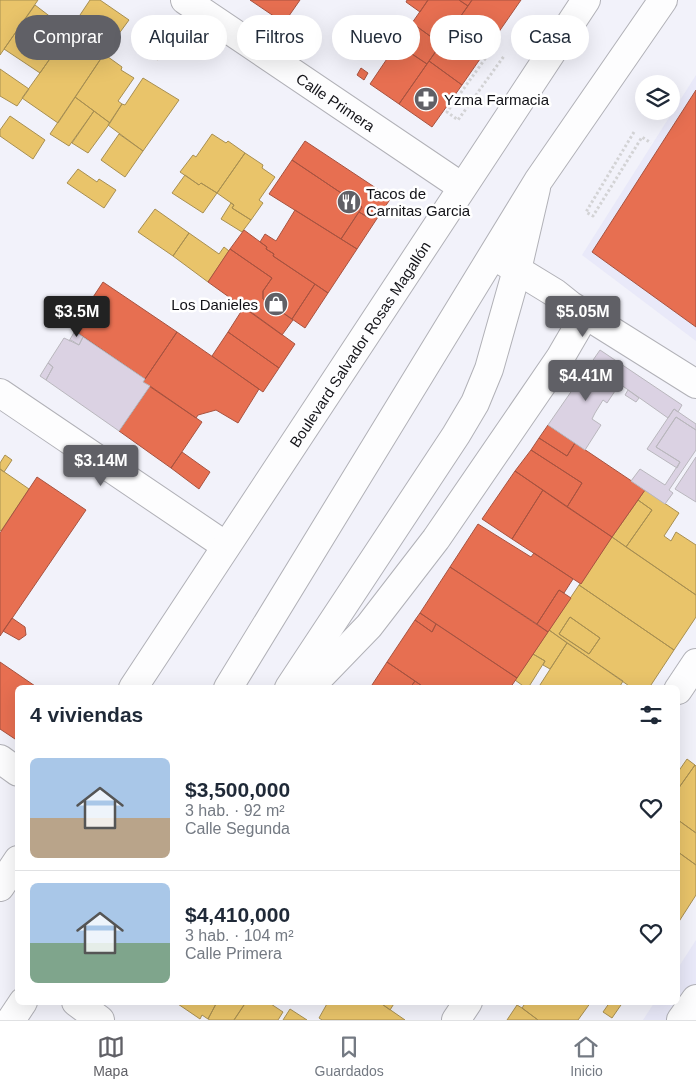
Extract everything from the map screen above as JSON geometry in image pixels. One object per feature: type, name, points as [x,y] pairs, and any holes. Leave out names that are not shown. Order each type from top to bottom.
[{"type":"main road","name":"Calle Primera","points":[[185,0],[462,187]]},
{"type":"main road","name":"Boulevard Salvador Rosas Magallón","points":[[135,685],[586,0]]},
{"type":"main road","points":[[230,685],[538,181],[663,0]]},
{"type":"main road","points":[[291,685],[451,443],[474,404],[489,368],[538,181]]},
{"type":"main road","points":[[494,255],[555,293],[585,315],[696,384]]},
{"type":"main road","points":[[312,685],[369,626],[436,539],[560,358],[585,315]]},
{"type":"main road","points":[[0,393],[226,546]]},
{"type":"main road","points":[[680,687],[696,663]]},
{"type":"main road","points":[[0,759],[15,770]]},
{"type":"main road","points":[[0,886],[15,864]]},
{"type":"main road","points":[[681,1020],[696,999]]},
{"type":"main road","points":[[11,1020],[21,1005]]},
{"type":"main road","points":[[80,1005],[100,1020]]},
{"type":"main road","points":[[456,1020],[466,1005]]},
{"type":"path","points":[[484,60],[447,112],[458,120],[504,56]]},
{"type":"path","points":[[634,132],[586,212],[594,216],[642,138],[651,143]]},
{"type":"shaded area","points":[[696,75],[696,341],[582,255],[668,120],[680,120],[680,100]]},
{"type":"shaded area","points":[[696,940],[696,1020],[643,1020],[653,1005],[680,1005],[680,965]]},
{"type":"building: Viviendas","points":[[0,0],[38,0],[28,15],[15,15],[15,33],[0,55]]},
{"type":"building: Viviendas","points":[[90,0],[100,0],[129,20],[121,31],[121,15],[80,15]]},
{"type":"building: Viviendas","points":[[35,5],[48,15],[28,15]]},
{"type":"building: Viviendas","points":[[15,33],[15,56],[4,49]]},
{"type":"building: Viviendas","points":[[20,60],[49,60],[40,73]]},
{"type":"building: Viviendas","points":[[49,60],[100,60],[58,123],[22,98]]},
{"type":"building: Viviendas","points":[[100,60],[112,60],[122,67],[121,70],[134,78],[118,101],[122,104],[110,123],[75,97]]},
{"type":"building: Viviendas","points":[[0,69],[29,89],[17,106],[0,96]]},
{"type":"building: Viviendas","points":[[143,78],[179,100],[143,151],[108,125],[122,104],[125,105]]},
{"type":"building: Viviendas","points":[[75,97],[94,111],[69,146],[50,134]]},
{"type":"building: Viviendas","points":[[94,111],[110,123],[88,153],[72,143]]},
{"type":"building: Viviendas","points":[[10,116],[45,140],[33,159],[0,136],[0,130]]},
{"type":"building: Viviendas","points":[[119,134],[143,151],[125,177],[101,160]]},
{"type":"building: Viviendas","points":[[212,134],[226,143],[228,141],[245,153],[217,193],[201,183],[199,185],[180,172],[193,155],[196,157]]},
{"type":"building: Viviendas","points":[[245,153],[263,165],[262,168],[275,177],[259,200],[263,203],[251,220],[232,208],[234,205],[217,193]]},
{"type":"building: Viviendas","points":[[78,169],[97,182],[99,179],[116,190],[104,208],[67,183]]},
{"type":"building: Viviendas","points":[[185,175],[199,185],[201,183],[217,193],[203,213],[172,193]]},
{"type":"building: Viviendas","points":[[231,203],[234,205],[232,208],[251,220],[242,232],[221,219]]},
{"type":"building: Viviendas","points":[[155,209],[189,233],[173,256],[138,232]]},
{"type":"building: Viviendas","points":[[189,233],[219,254],[224,247],[229,251],[208,282],[173,256]]},
{"type":"building: Viviendas","points":[[5,455],[12,460],[4,472],[0,469],[0,463]]},
{"type":"building: Viviendas","points":[[0,469],[29,489],[1,531],[0,530]]},
{"type":"building: Viviendas","points":[[645,490],[679,513],[664,536],[671,541],[676,532],[696,545],[696,595],[626,547],[652,510],[638,500]]},
{"type":"building: Viviendas","points":[[638,500],[652,510],[626,547],[612,537]]},
{"type":"building: Viviendas","points":[[612,537],[696,595],[696,617],[674,650],[579,585]]},
{"type":"building: Viviendas","points":[[579,585],[674,650],[651,685],[628,685],[549,630]],"holes":[[[570,617],[600,638],[589,654],[559,634]]]},
{"type":"building: Viviendas","points":[[570,617],[600,638],[589,654],[559,634]]},
{"type":"building: Viviendas","points":[[549,630],[567,643],[550,669],[543,665],[545,661],[533,654]]},
{"type":"building: Viviendas","points":[[567,643],[623,681],[621,685],[540,685]]},
{"type":"building: Viviendas","points":[[533,654],[545,661],[530,685],[522,685],[515,680]]},
{"type":"building: Viviendas","points":[[687,759],[695,765],[680,786],[680,769]]},
{"type":"building: Viviendas","points":[[695,765],[696,833],[680,821],[680,786]]},
{"type":"building: Viviendas","points":[[680,821],[696,833],[696,865],[680,853]]},
{"type":"building: Viviendas","points":[[680,853],[696,865],[696,895],[680,920]]},
{"type":"building: Viviendas","points":[[179,1005],[215,1005],[208,1019],[202,1015],[200,1019]]},
{"type":"building: Viviendas","points":[[215,1005],[244,1005],[234,1020],[208,1019]]},
{"type":"building: Viviendas","points":[[244,1005],[272,1005],[283,1012],[278,1020],[234,1020]]},
{"type":"building: Viviendas","points":[[326,1005],[383,1005],[405,1020],[322,1020],[319,1018]]},
{"type":"building: Viviendas","points":[[383,1005],[393,1005],[390,1010]]},
{"type":"building: Viviendas","points":[[517,1005],[522,1008],[538,1020],[507,1020]]},
{"type":"building: Viviendas","points":[[524,1005],[589,1005],[578,1020],[538,1020],[522,1008]]},
{"type":"building: Viviendas","points":[[608,1005],[621,1005],[612,1018],[603,1012]]},
{"type":"building: Viviendas","points":[[290,1009],[307,1020],[283,1020]]},
{"type":"building: Comercios","points":[[250,0],[300,0],[290,15],[272,15]]},
{"type":"building: Comercios","points":[[407,0],[428,0],[420,12],[406,2]]},
{"type":"building: Comercios","points":[[428,0],[459,0],[468,6],[462,15],[430,15],[430,36],[420,29],[420,15],[418,15]]},
{"type":"building: Comercios","points":[[459,0],[472,0],[468,6]]},
{"type":"building: Comercios","points":[[472,0],[521,0],[501,29],[501,15],[461,15]]},
{"type":"building: Comercios","points":[[420,29],[430,36],[430,60],[427,64],[420,59]]},
{"type":"building: Comercios","points":[[420,59],[427,64],[399,104],[370,84],[386,60]]},
{"type":"building: Comercios","points":[[430,60],[479,60],[462,85],[429,61]]},
{"type":"building: Comercios","points":[[429,61],[462,85],[432,127],[399,104]]},
{"type":"building: Comercios","points":[[361,68],[368,73],[364,80],[357,75]]},
{"type":"building: Comercios","points":[[696,90],[696,327],[592,252],[677,120],[680,120],[680,115]]},
{"type":"building: Comercios","points":[[305,141],[391,198],[378,217],[371,214],[369,218],[359,212],[362,207],[292,160]]},
{"type":"building: Comercios","points":[[292,160],[362,207],[341,239],[269,194]]},
{"type":"building: Comercios","points":[[295,210],[357,249],[328,293],[273,256],[274,254],[260,242],[265,234],[276,241]]},
{"type":"building: Comercios","points":[[359,212],[369,218],[371,214],[378,217],[357,249],[341,239]]},
{"type":"building: Comercios","points":[[244,230],[267,247],[266,249],[274,254],[273,256],[315,284],[292,319],[263,299],[263,291],[272,278],[230,249]]},
{"type":"building: Comercios","points":[[230,249],[272,278],[263,291],[263,299],[293,320],[282,335],[208,282]]},
{"type":"building: Comercios","points":[[103,282],[177,332],[145,379],[72,329]]},
{"type":"building: Comercios","points":[[315,284],[328,293],[305,328],[292,319]]},
{"type":"building: Comercios","points":[[244,307],[295,344],[279,368],[228,332]]},
{"type":"building: Comercios","points":[[71,315],[77,318],[73,325],[67,321]]},
{"type":"building: Comercios","points":[[177,332],[259,389],[238,423],[216,410],[198,415],[196,418],[143,382]]},
{"type":"building: Comercios","points":[[228,332],[279,368],[263,392],[212,356]]},
{"type":"building: Comercios","points":[[150,386],[202,422],[171,468],[119,431]]},
{"type":"building: Comercios","points":[[548,425],[575,443],[567,456],[539,438]]},
{"type":"building: Comercios","points":[[539,438],[567,456],[575,443],[645,490],[612,537],[567,507],[582,483],[531,450]]},
{"type":"building: Comercios","points":[[531,450],[582,483],[567,507],[515,471]]},
{"type":"building: Comercios","points":[[182,452],[210,472],[199,489],[171,468]]},
{"type":"building: Comercios","points":[[515,471],[543,490],[512,539],[482,519]]},
{"type":"building: Comercios","points":[[37,477],[86,510],[0,636],[0,533]]},
{"type":"building: Comercios","points":[[543,490],[612,537],[581,584],[512,539]]},
{"type":"building: Comercios","points":[[478,524],[531,557],[534,553],[573,579],[564,593],[559,590],[537,624],[450,567]]},
{"type":"building: Comercios","points":[[450,567],[548,632],[517,678],[420,613]]},
{"type":"building: Comercios","points":[[559,590],[571,598],[548,632],[537,624]]},
{"type":"building: Comercios","points":[[420,613],[436,624],[432,632],[415,620]]},
{"type":"building: Comercios","points":[[12,618],[25,627],[26,635],[19,640],[3,631]]},
{"type":"building: Comercios","points":[[415,620],[432,632],[436,624],[517,678],[512,685],[421,685],[387,662]]},
{"type":"building: Comercios","points":[[0,662],[34,685],[15,685],[15,739],[0,729]]},
{"type":"building: Comercios","points":[[387,662],[415,681],[412,685],[372,685]]},
{"type":"building: Comercios","points":[[415,681],[421,685],[412,685]]},
{"type":"building: Otros","points":[[75,331],[83,337],[79,345],[71,340],[69,341]]},
{"type":"building: Otros","points":[[83,337],[145,379],[143,382],[150,386],[119,431],[46,380],[53,367],[48,363],[64,338],[79,345]]},
{"type":"building: Otros","points":[[600,350],[615,360],[607,372],[618,380],[612,389],[615,391],[607,403],[603,400],[592,419],[601,425],[585,450],[548,425]]},
{"type":"building: Otros","points":[[615,360],[682,405],[678,412],[674,409],[668,418],[617,382],[618,380],[607,372]]},
{"type":"building: Otros","points":[[48,363],[53,367],[46,380],[40,376]]},
{"type":"building: Otros","points":[[628,390],[639,398],[636,402],[625,395]]},
{"type":"building: Otros","points":[[674,409],[696,424],[696,430],[676,417],[656,447],[680,462],[677,468],[647,449]]},
{"type":"building: Otros","points":[[676,417],[696,430],[696,450],[669,490],[673,493],[665,504],[631,481],[640,469],[665,485],[680,462],[656,447]]},
{"type":"building: Otros","points":[[696,457],[696,502],[675,489]]},
{"type":"place","name":"Yzma Farmacia","points":[[426,99]]},
{"type":"place","name":"Tacos de Carnitas Garcia","points":[[349,202]]},
{"type":"place","name":"Los Danieles","points":[[276,304]]}]
